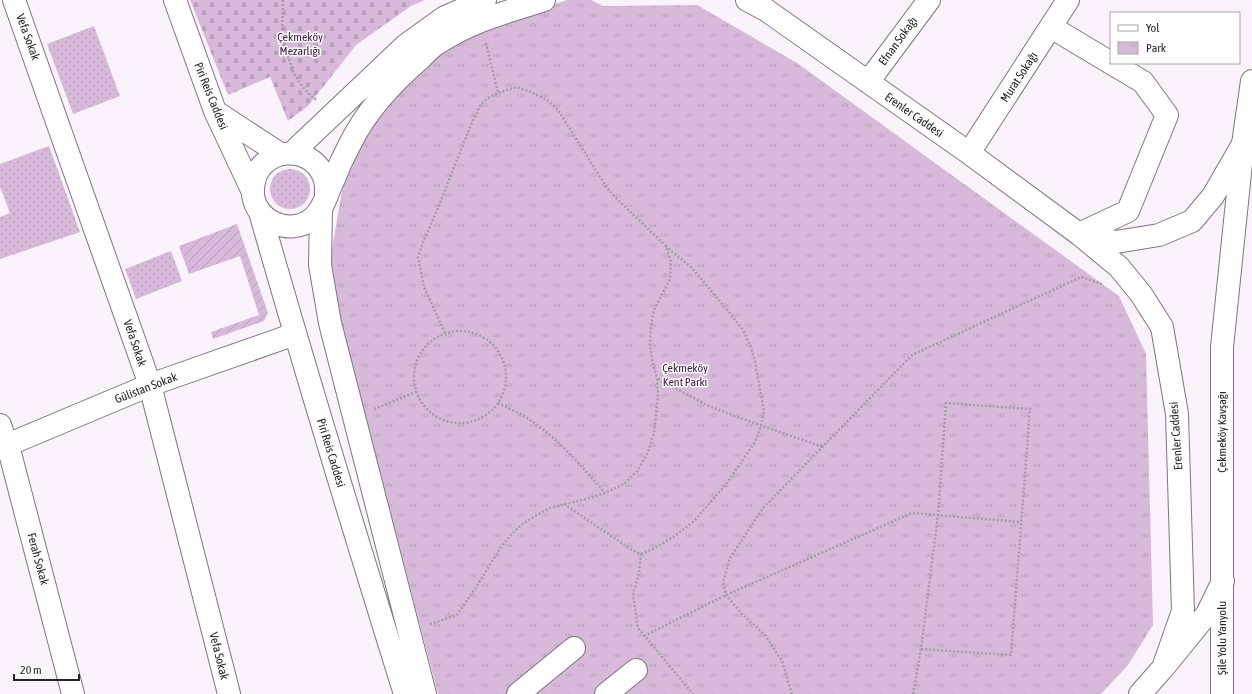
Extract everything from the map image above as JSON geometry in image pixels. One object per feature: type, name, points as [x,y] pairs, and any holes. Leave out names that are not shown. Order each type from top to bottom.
[{"type":"main road","name":"Vefa Sokak","points":[[14,0],[150,385],[229,694]]},
{"type":"main road","name":"Piri Reis Caddesi","points":[[175,0],[215,111],[252,190]]},
{"type":"main road","points":[[286,154],[406,45],[445,17],[485,0]]},
{"type":"main road","points":[[425,694],[330,323],[320,265],[323,203],[326,184],[322,173],[314,163],[304,156],[286,154],[268,159],[260,167],[254,178],[252,190],[255,201],[260,212],[268,220],[279,225],[291,227],[302,224],[313,218],[323,203],[357,131],[370,110],[398,78],[437,44],[481,21],[544,0]]},
{"type":"main road","name":"Erenler Caddesi","points":[[747,0],[771,5],[868,82],[969,153],[1079,234],[1118,267],[1141,294],[1162,327],[1177,414],[1183,611],[1164,668]]},
{"type":"main road","name":"Efnan Sokağı","points":[[868,82],[929,0]]},
{"type":"main road","name":"Murat Sokağı","points":[[969,153],[1068,0]]},
{"type":"main road","points":[[1051,27],[1110,62]]},
{"type":"main road","points":[[1079,234],[1128,211],[1167,115],[1143,82],[1113,64]]},
{"type":"main road","points":[[1243,144],[1252,81]]},
{"type":"main road","points":[[215,111],[286,154]]},
{"type":"main road","points":[[1079,234],[1116,242],[1159,235],[1192,221],[1213,196],[1243,144],[1252,116]]},
{"type":"main road","name":"Çekmeköy Kavşağı","points":[[1140,694],[1164,668],[1207,614],[1223,582],[1222,347],[1243,144]]},
{"type":"main road","name":"Piri Reis Caddesi","points":[[260,212],[405,694]]},
{"type":"main road","name":"Gülistan Sokak","points":[[4,447],[150,385],[296,334]]},
{"type":"main road","name":"Ferah Sokak","points":[[0,425],[4,447],[13,464],[73,694]]},
{"type":"main road","name":"Şile Yolu Yanyolu","points":[[1222,694],[1223,582]]},
{"type":"main road","points":[[518,694],[574,648]]},
{"type":"main road","points":[[606,694],[636,670]]},
{"type":"path","points":[[283,0],[282,35],[293,72],[311,96],[322,102]]},
{"type":"path","points":[[481,21],[498,93]]},
{"type":"path","points":[[445,333],[424,287],[418,257],[470,127],[481,104],[488,98],[498,93],[516,87],[547,100],[558,110],[607,188],[666,246],[692,267],[743,330],[753,355],[764,410],[761,426],[755,442],[727,483],[694,521],[675,536],[656,548],[641,554],[632,550],[564,504]]},
{"type":"path","points":[[409,630],[456,616],[501,547],[511,535],[535,516],[550,508],[605,493],[624,484],[638,470],[648,452],[655,427],[658,396],[657,378],[651,352],[651,325],[654,310],[670,279],[671,262],[666,246]]},
{"type":"path","points":[[792,694],[782,660],[765,635],[742,614],[726,595],[723,582],[730,558],[763,508],[912,355],[1080,277],[1102,284]]},
{"type":"path","points":[[457,330],[469,331],[480,335],[490,342],[498,351],[504,362],[506,374],[505,386],[501,397],[498,403],[486,415],[475,421],[463,423],[451,422],[440,418],[430,411],[416,392],[414,380],[415,368],[419,356],[425,346],[434,338],[445,333],[457,330]]},
{"type":"path","points":[[657,378],[708,406],[823,447]]},
{"type":"path","points":[[354,417],[416,392]]},
{"type":"path","points":[[498,403],[530,420],[545,431],[568,452],[605,493]]},
{"type":"path","points":[[913,694],[921,649],[938,515],[946,403],[1030,410],[1011,656],[921,649]]},
{"type":"path","points":[[644,636],[726,595],[912,513],[1021,522]]},
{"type":"path","points":[[641,554],[639,573],[634,595],[638,628],[693,694]]},
{"type":"green space","name":"Çekmeköy Mezarlığı","points":[[190,0],[425,0],[411,6],[356,45],[308,106],[288,121],[270,77],[228,95]]},
{"type":"green space","name":"Çekmeköy Kent Parkı","points":[[567,0],[591,0],[603,6],[697,5],[797,63],[1119,296],[1146,354],[1153,625],[1128,665],[1101,694],[438,694],[328,272],[347,161],[377,113],[450,41]]},
{"type":"green space","points":[[94,26],[120,96],[73,114],[47,44]]},
{"type":"green space","points":[[49,146],[80,232],[0,259],[0,217],[10,213],[0,187],[0,164]]},
{"type":"green space","points":[[286,169],[294,169],[301,172],[307,178],[310,189],[307,200],[301,206],[294,209],[286,209],[279,206],[273,200],[270,193],[270,185],[273,178],[279,172]]},
{"type":"green space","points":[[237,224],[268,313],[264,321],[213,339],[211,332],[259,315],[240,256],[189,274],[179,246]]},
{"type":"green space","points":[[171,251],[182,281],[136,299],[125,269]]}]
